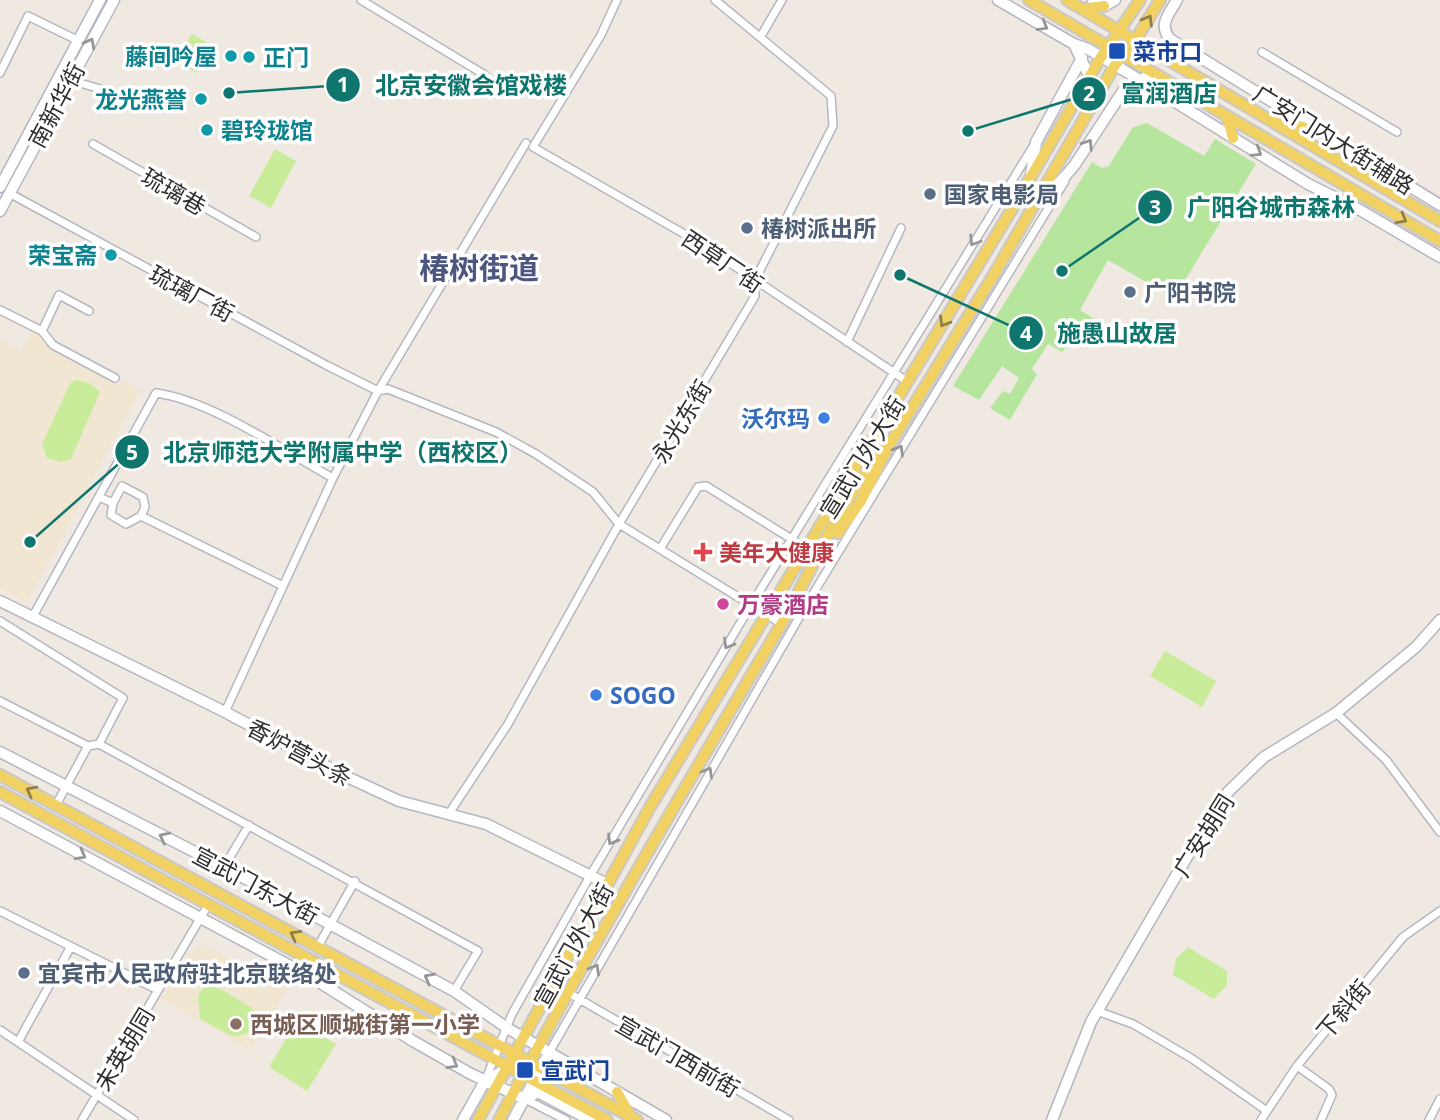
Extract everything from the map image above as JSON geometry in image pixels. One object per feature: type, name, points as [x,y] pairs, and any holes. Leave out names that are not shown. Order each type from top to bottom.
[{"type":"main road","points":[[1030,0],[1440,241]]},
{"type":"main road","points":[[1067,0],[1440,221]]},
{"type":"main road","name":"宣武门外大街","points":[[478,1120],[607,884],[1089,76],[1122,31],[1140,0]]},
{"type":"main road","name":"宣武门外大街","points":[[499,1120],[567,992],[782,624],[849,501],[888,447],[1115,65],[1136,39],[1160,0]]},
{"type":"main road","points":[[1082,9],[1104,6]]},
{"type":"main road","points":[[1259,114],[1320,132]]},
{"type":"main road","points":[[1227,116],[1233,138]]},
{"type":"main road","name":"宣武门东大街","points":[[0,775],[634,1118]]},
{"type":"main road","name":"宣武门东大街","points":[[0,792],[491,1057],[506,1068],[524,1074],[607,1120]]},
{"type":"main road","points":[[311,977],[318,964]]},
{"type":"main road","points":[[617,1092],[634,1118]]},
{"type":"street","name":"南新华街","points":[[0,211],[4,190],[77,40],[100,0]]},
{"type":"street","name":"南新华街","points":[[4,190],[114,0]]},
{"type":"street","points":[[361,0],[485,75]]},
{"type":"street","points":[[225,712],[333,478],[378,391],[601,35],[617,0]]},
{"type":"street","name":"永光东街","points":[[448,814],[508,724],[619,524],[755,296],[754,282],[833,126],[831,96],[715,0]]},
{"type":"street","points":[[761,36],[782,0]]},
{"type":"street","name":"广安门内大街辅路","points":[[998,0],[1115,65],[1136,83],[1152,87],[1308,184],[1360,210],[1440,257]]},
{"type":"street","points":[[1093,0],[1104,6],[1115,0]]},
{"type":"street","name":"广安门内大街辅路","points":[[1177,0],[1164,24],[1170,39],[1440,205]]},
{"type":"street","points":[[0,72],[28,16],[77,40]]},
{"type":"street","points":[[1074,44],[1089,76]]},
{"type":"street","points":[[1262,52],[1396,132]]},
{"type":"street","points":[[463,1120],[485,1081],[512,1014],[590,876],[751,605],[1036,142],[1082,58]]},
{"type":"street","points":[[513,1120],[578,998],[835,556],[1074,166],[1123,91],[1153,72]]},
{"type":"street","points":[[70,80],[117,94]]},
{"type":"street","points":[[1030,179],[1036,142]]},
{"type":"street","name":"琉璃巷","points":[[93,145],[256,237]]},
{"type":"street","name":"西草厂街","points":[[530,145],[699,243],[908,382]]},
{"type":"street","points":[[1041,193],[1060,181],[1074,166]]},
{"type":"street","name":"琉璃厂街","points":[[4,190],[378,391],[388,389],[506,437],[566,472],[593,492],[619,524],[782,624]]},
{"type":"street","points":[[847,342],[901,228]]},
{"type":"street","points":[[42,331],[59,295],[89,311]]},
{"type":"street","points":[[0,310],[42,331],[53,345],[115,378]]},
{"type":"street","points":[[32,618],[156,393],[177,396],[333,478]]},
{"type":"street","points":[[122,486],[143,497],[145,507],[141,516],[126,524],[111,515],[113,503],[122,486]]},
{"type":"street","points":[[660,549],[690,497],[698,487],[706,486],[806,548]]},
{"type":"street","points":[[99,497],[113,503]]},
{"type":"street","points":[[141,516],[283,586]]},
{"type":"street","name":"香炉营头条","points":[[0,601],[225,712],[377,791],[399,801],[486,824],[607,884]]},
{"type":"street","name":"广安胡同","points":[[1052,1120],[1097,1012],[1205,826],[1228,792],[1264,757],[1336,713],[1416,647],[1440,620]]},
{"type":"street","points":[[0,621],[123,698],[99,744]]},
{"type":"street","points":[[0,701],[88,746],[99,744],[355,881],[478,951],[454,991]]},
{"type":"street","points":[[1336,713],[1386,760],[1440,832]]},
{"type":"street","points":[[56,805],[88,746]]},
{"type":"street","name":"宣武门东大街","points":[[0,752],[223,867],[454,991],[507,1028],[666,1120]]},
{"type":"street","points":[[0,811],[311,977],[413,1041],[485,1081],[566,1120]]},
{"type":"street","points":[[223,867],[249,825]]},
{"type":"street","points":[[317,948],[355,881]]},
{"type":"street","name":"未英胡同","points":[[82,1120],[208,905]]},
{"type":"street","points":[[0,911],[69,948],[89,953],[158,990]]},
{"type":"street","name":"下斜街","points":[[1261,1120],[1297,1066],[1403,937],[1440,911]]},
{"type":"street","points":[[18,1042],[69,948]]},
{"type":"street","name":"宣武门西前街","points":[[567,992],[789,1120]]},
{"type":"street","points":[[1097,1012],[1133,1024],[1191,1058],[1268,1111]]},
{"type":"street","points":[[0,1030],[134,1120]]},
{"type":"street","points":[[1297,1066],[1329,1089],[1332,1096],[1321,1120]]},
{"type":"street","points":[[485,1081],[506,1068]]},
{"type":"street","points":[[535,1080],[538,1092],[590,1120]]},
{"type":"street","points":[[525,1099],[538,1092]]},
{"type":"street","points":[[1429,1120],[1440,1099]]},
{"type":"street","points":[[767,1120],[773,1111]]},
{"type":"shaded area","points":[[32,330],[41,334],[49,345],[140,390],[27,603],[0,588],[0,340],[21,351]]},
{"type":"shaded area","name":"西城区顺城街第一小学","points":[[205,945],[287,990],[251,1051],[161,998],[189,953]]},
{"type":"green space","points":[[192,34],[213,46],[197,73],[175,61]]},
{"type":"green space","points":[[1147,123],[1204,156],[1215,139],[1256,164],[1174,298],[1108,260],[1080,310],[1101,323],[1079,333],[1062,352],[1048,344],[1032,369],[1037,374],[1010,420],[990,408],[1003,391],[1010,394],[1019,378],[1002,366],[979,400],[953,386],[1092,162],[1102,168],[1109,166],[1133,127]]},
{"type":"green space","points":[[275,149],[296,161],[271,208],[249,196]]},
{"type":"green space","points":[[77,380],[89,383],[100,392],[71,459],[62,462],[47,458],[42,444],[71,382]]},
{"type":"green space","points":[[1165,651],[1216,681],[1202,707],[1150,676]]},
{"type":"green space","points":[[1188,947],[1227,971],[1227,985],[1214,999],[1173,975],[1176,959]]},
{"type":"green space","points":[[204,986],[221,989],[252,1008],[256,1019],[248,1033],[234,1037],[200,1019],[198,996]]},
{"type":"green space","points":[[297,1021],[336,1044],[307,1091],[269,1067]]},
{"type":"place","name":"菜市口","points":[[1117,51]]},
{"type":"place","name":"藤间吟屋","points":[[231,56]]},
{"type":"place","name":"正门","points":[[249,57]]},
{"type":"place","name":"北京安徽会馆戏楼","points":[[229,93]]},
{"type":"place","name":"龙光燕誉","points":[[201,99]]},
{"type":"place","name":"碧玲珑馆","points":[[207,130]]},
{"type":"place","name":"富润酒店","points":[[968,131]]},
{"type":"place","name":"国家电影局","points":[[930,194]]},
{"type":"place","name":"椿树派出所","points":[[747,228]]},
{"type":"place","name":"荣宝斋","points":[[111,255]]},
{"type":"place","name":"广阳谷城市森林","points":[[1062,271]]},
{"type":"place","name":"施愚山故居","points":[[900,275]]},
{"type":"place","name":"广阳书院","points":[[1130,292]]},
{"type":"place","name":"沃尔玛","points":[[824,418]]},
{"type":"place","name":"北京师范大学附属中学（西校区）","points":[[30,542]]},
{"type":"place","name":"美年大健康","points":[[703,552]]},
{"type":"place","name":"万豪酒店","points":[[723,604]]},
{"type":"place","name":"SOGO","points":[[596,695]]},
{"type":"place","name":"宜宾市人民政府驻北京联络处","points":[[24,973]]},
{"type":"place","name":"西城区顺城街第一小学","points":[[236,1024]]},
{"type":"place","name":"宣武门","points":[[525,1070]]},
{"type":"district","name":"椿树街道","points":[[479,267]]}]
